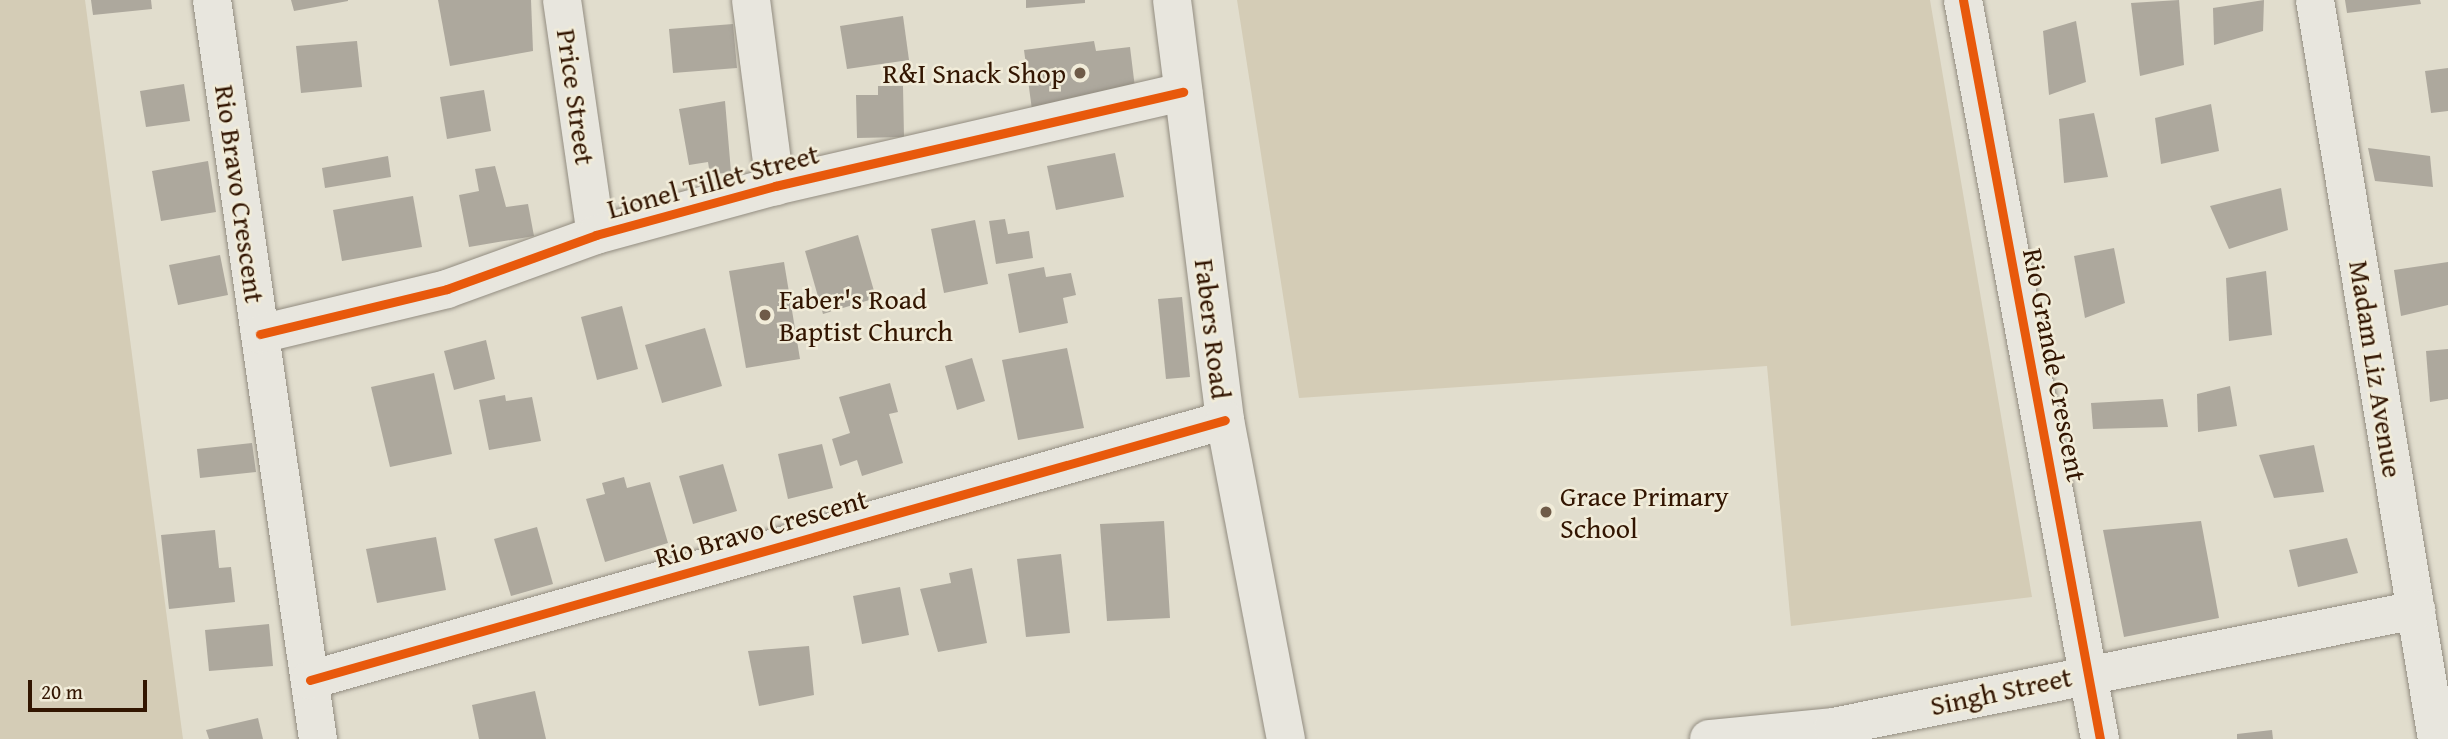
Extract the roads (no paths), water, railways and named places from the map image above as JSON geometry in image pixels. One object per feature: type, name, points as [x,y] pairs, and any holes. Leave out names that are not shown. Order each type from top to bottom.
[{"type":"street","name":"Rio Bravo Crescent","points":[[212,0],[318,739]]},
{"type":"street","name":"Price Street","points":[[562,0],[596,235]]},
{"type":"street","points":[[751,0],[775,186]]},
{"type":"street","name":"Fabers Road","points":[[1172,0],[1225,419],[1286,739]]},
{"type":"street","name":"Rio Grande Crescent","points":[[1963,0],[2090,672],[2100,739]]},
{"type":"street","name":"Madam Liz Avenue","points":[[2315,0],[2437,739]]},
{"type":"street","name":"Lionel Tillet Street","points":[[260,334],[447,289],[596,235],[775,186],[1183,92]]},
{"type":"street","name":"Rio Bravo Crescent","points":[[310,680],[1225,419]]},
{"type":"street","name":"Singh Street","points":[[1709,739],[1834,733],[2090,672],[2416,610]]},
{"type":"place","name":"R&I Snack Shop","points":[[1080,73]]},
{"type":"place","name":"Faber's Road Baptist Church","points":[[765,315]]},
{"type":"place","name":"Grace Primary School","points":[[1546,512]]}]
